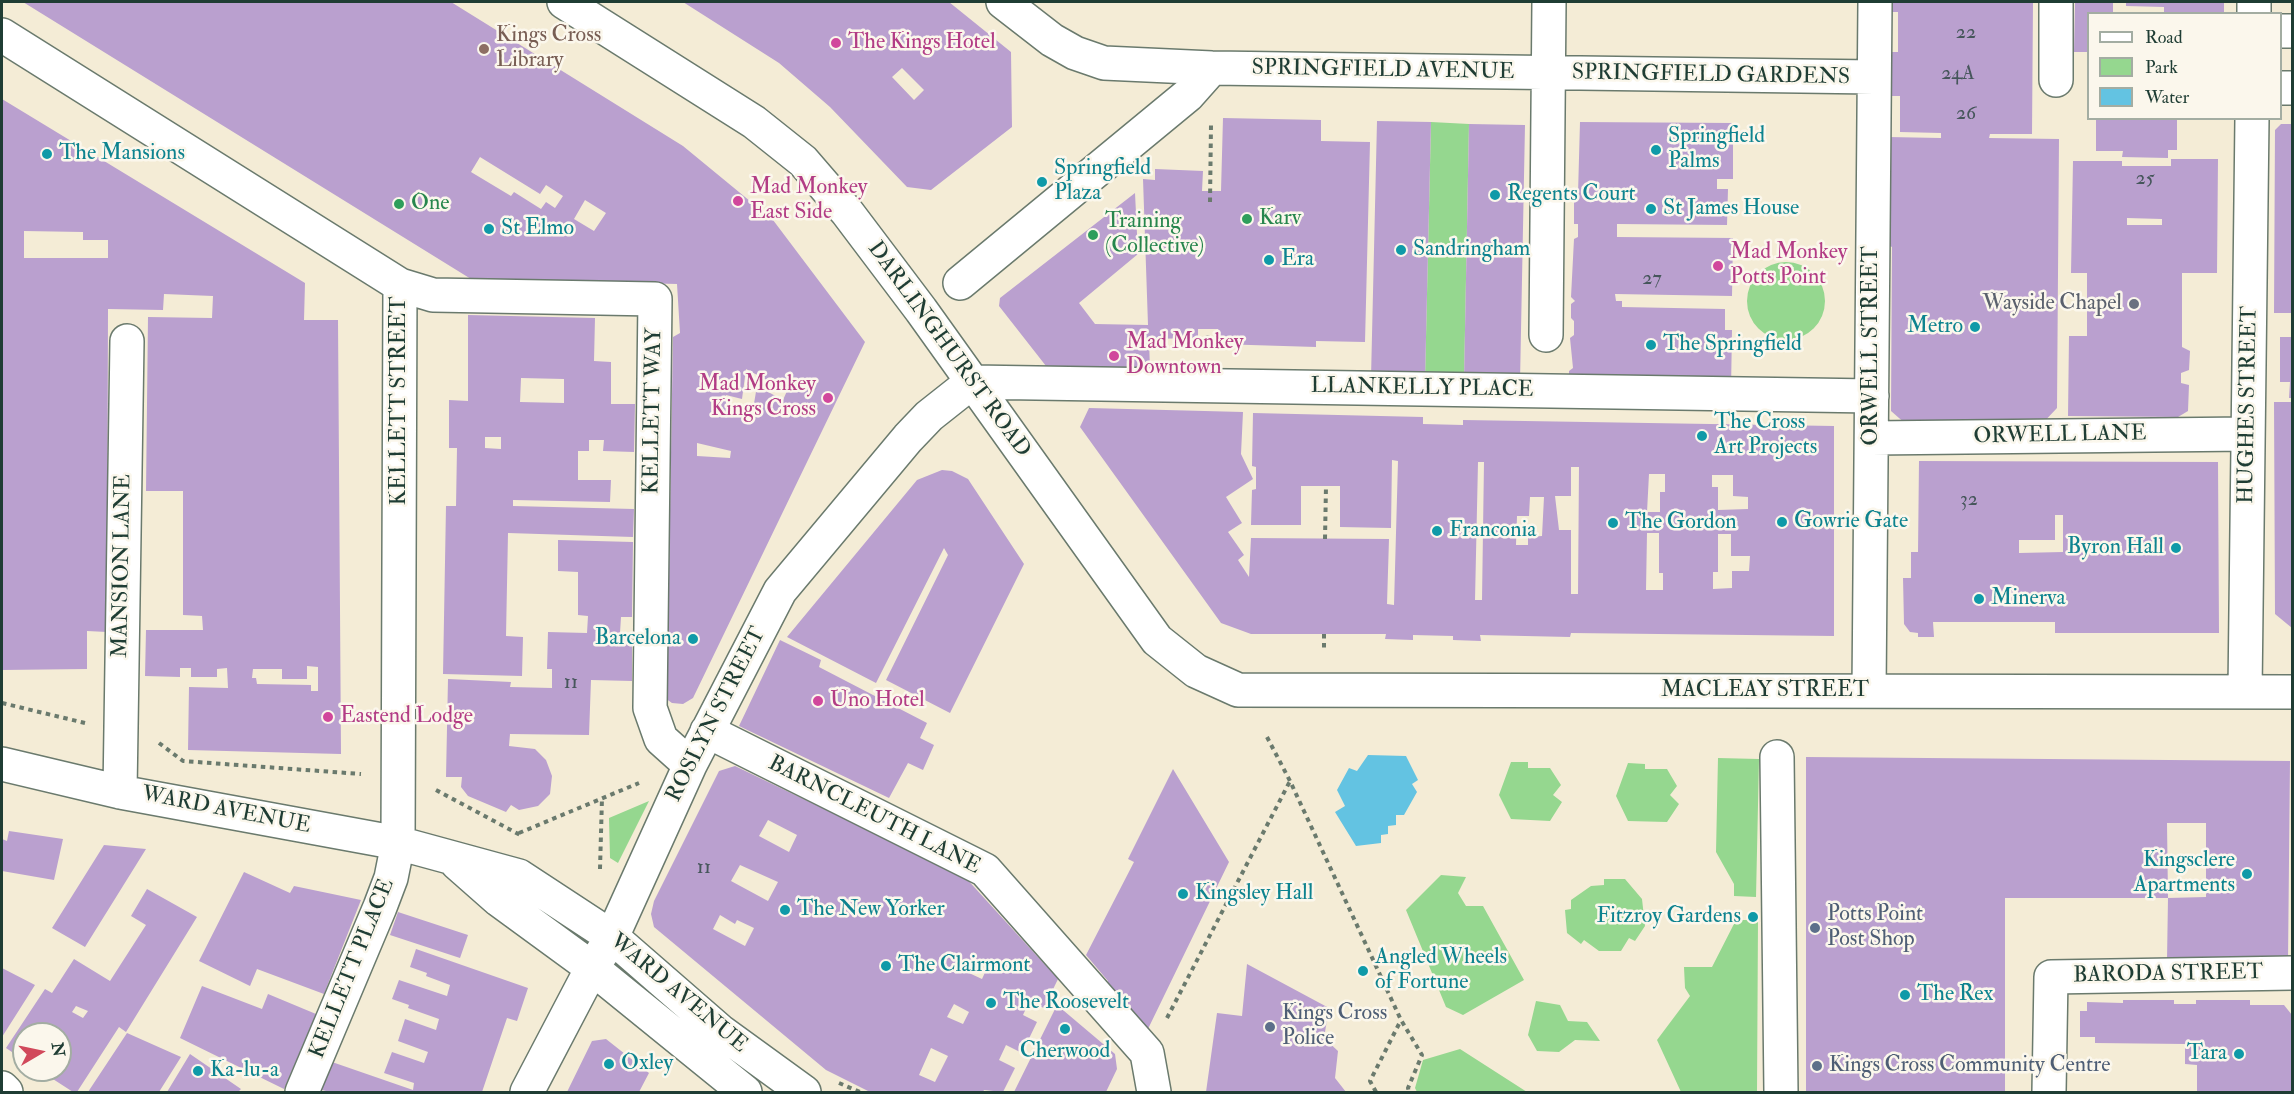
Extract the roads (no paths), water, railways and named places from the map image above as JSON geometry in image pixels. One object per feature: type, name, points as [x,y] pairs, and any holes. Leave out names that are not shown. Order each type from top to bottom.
[{"type":"street","name":"DARLINGHURST ROAD","points":[[564,2],[754,122],[803,161],[847,212],[972,381],[1157,640],[1196,670],[1238,690]]},
{"type":"street","name":"SPRINGFIELD AVENUE","points":[[1003,2],[1052,40],[1075,53],[1104,63],[1212,68],[1548,74]]},
{"type":"street","points":[[1546,335],[1549,2]]},
{"type":"street","name":"ORWELL STREET","points":[[1869,691],[1875,2]]},
{"type":"street","points":[[2056,2],[2056,80]]},
{"type":"street","name":"KELLETT STREET","points":[[2,35],[400,285],[398,843]]},
{"type":"street","points":[[960,283],[1188,95],[1212,68]]},
{"type":"street","name":"SPRINGFIELD GARDENS","points":[[1548,74],[1874,77]]},
{"type":"street","name":"HUGHES STREET","points":[[2245,691],[2252,120]]},
{"type":"street","name":"KELLETT WAY","points":[[400,285],[433,295],[655,299],[650,708],[661,740],[690,765]]},
{"type":"street","name":"MANSION LANE","points":[[120,792],[127,341]]},
{"type":"street","name":"LLANKELLY PLACE","points":[[972,381],[1872,396]]},
{"type":"street","name":"ROSLYN STREET","points":[[527,1092],[592,968],[612,937],[690,765],[780,591],[908,438],[929,416],[972,381]]},
{"type":"street","name":"ORWELL LANE","points":[[1872,438],[2248,434]]},
{"type":"street","name":"MACLEAY STREET","points":[[1238,690],[2292,692]]},
{"type":"street","name":"BARNCLEUTH LANE","points":[[707,731],[985,870],[1148,1053],[1154,1092]]},
{"type":"street","points":[[1778,757],[1781,1092]]},
{"type":"street","name":"WARD AVENUE","points":[[2,764],[120,792],[398,843],[519,876],[612,937],[720,1031],[804,1092]]},
{"type":"street","name":"KELLETT PLACE","points":[[302,1092],[380,907],[391,878],[398,843]]},
{"type":"street","name":"WARD AVENUE","points":[[451,858],[499,900],[592,968],[740,1091]]},
{"type":"street","name":"BARODA STREET","points":[[2049,1092],[2051,977],[2292,974]]},
{"type":"street","points":[[2,1088],[6,1092]]},
{"type":"water","points":[[1368,755],[1406,756],[1418,780],[1412,784],[1417,792],[1404,815],[1396,815],[1396,825],[1388,826],[1388,834],[1381,835],[1381,843],[1356,846],[1335,812],[1345,806],[1337,790],[1349,768],[1357,771]]},
{"type":"place","name":"The Kings Hotel","points":[[836,43]]},
{"type":"place","name":"Kings Cross Library","points":[[484,49]]},
{"type":"place","name":"Springfield Palms","points":[[1656,150]]},
{"type":"place","name":"The Mansions","points":[[47,154]]},
{"type":"place","name":"Springfield Plaza","points":[[1042,182]]},
{"type":"place","name":"Regents Court","points":[[1495,195]]},
{"type":"place","name":"Mad Monkey East Side","points":[[738,201]]},
{"type":"place","name":"One","points":[[399,204]]},
{"type":"place","name":"St James House","points":[[1651,209]]},
{"type":"place","name":"Karv","points":[[1247,219]]},
{"type":"place","name":"St Elmo","points":[[489,229]]},
{"type":"place","name":"Training (Collective)","points":[[1093,235]]},
{"type":"place","name":"Sandringham","points":[[1401,250]]},
{"type":"place","name":"Era","points":[[1269,260]]},
{"type":"place","name":"Mad Monkey Potts Point","points":[[1718,266]]},
{"type":"place","name":"Wayside Chapel","points":[[2134,304]]},
{"type":"place","name":"Metro","points":[[1975,327]]},
{"type":"place","name":"The Springfield","points":[[1651,345]]},
{"type":"place","name":"Mad Monkey Downtown","points":[[1114,356]]},
{"type":"place","name":"Mad Monkey Kings Cross","points":[[828,398]]},
{"type":"place","name":"The Cross Art Projects","points":[[1702,436]]},
{"type":"place","name":"Gowrie Gate","points":[[1782,522]]},
{"type":"place","name":"The Gordon","points":[[1613,523]]},
{"type":"place","name":"Franconia","points":[[1437,531]]},
{"type":"place","name":"Byron Hall","points":[[2176,548]]},
{"type":"place","name":"Minerva","points":[[1979,599]]},
{"type":"place","name":"Barcelona","points":[[693,639]]},
{"type":"place","name":"Uno Hotel","points":[[818,701]]},
{"type":"place","name":"Eastend Lodge","points":[[328,717]]},
{"type":"place","name":"Kingsclere Apartments","points":[[2247,874]]},
{"type":"place","name":"Kingsley Hall","points":[[1183,894]]},
{"type":"place","name":"The New Yorker","points":[[785,910]]},
{"type":"place","name":"Fitzroy Gardens","points":[[1753,917]]},
{"type":"place","name":"Potts Point Post Shop","points":[[1815,928]]},
{"type":"place","name":"The Clairmont","points":[[886,966]]},
{"type":"place","name":"Angled Wheels of Fortune","points":[[1363,971]]},
{"type":"place","name":"The Rex","points":[[1905,995]]},
{"type":"place","name":"The Roosevelt","points":[[991,1003]]},
{"type":"place","name":"Kings Cross Police","points":[[1270,1027]]},
{"type":"place","name":"Cherwood","points":[[1065,1029]]},
{"type":"place","name":"Tara","points":[[2239,1054]]},
{"type":"place","name":"Oxley","points":[[609,1064]]},
{"type":"place","name":"Kings Cross Community Centre","points":[[1817,1066]]},
{"type":"place","name":"Ka-lu-a","points":[[198,1071]]}]
